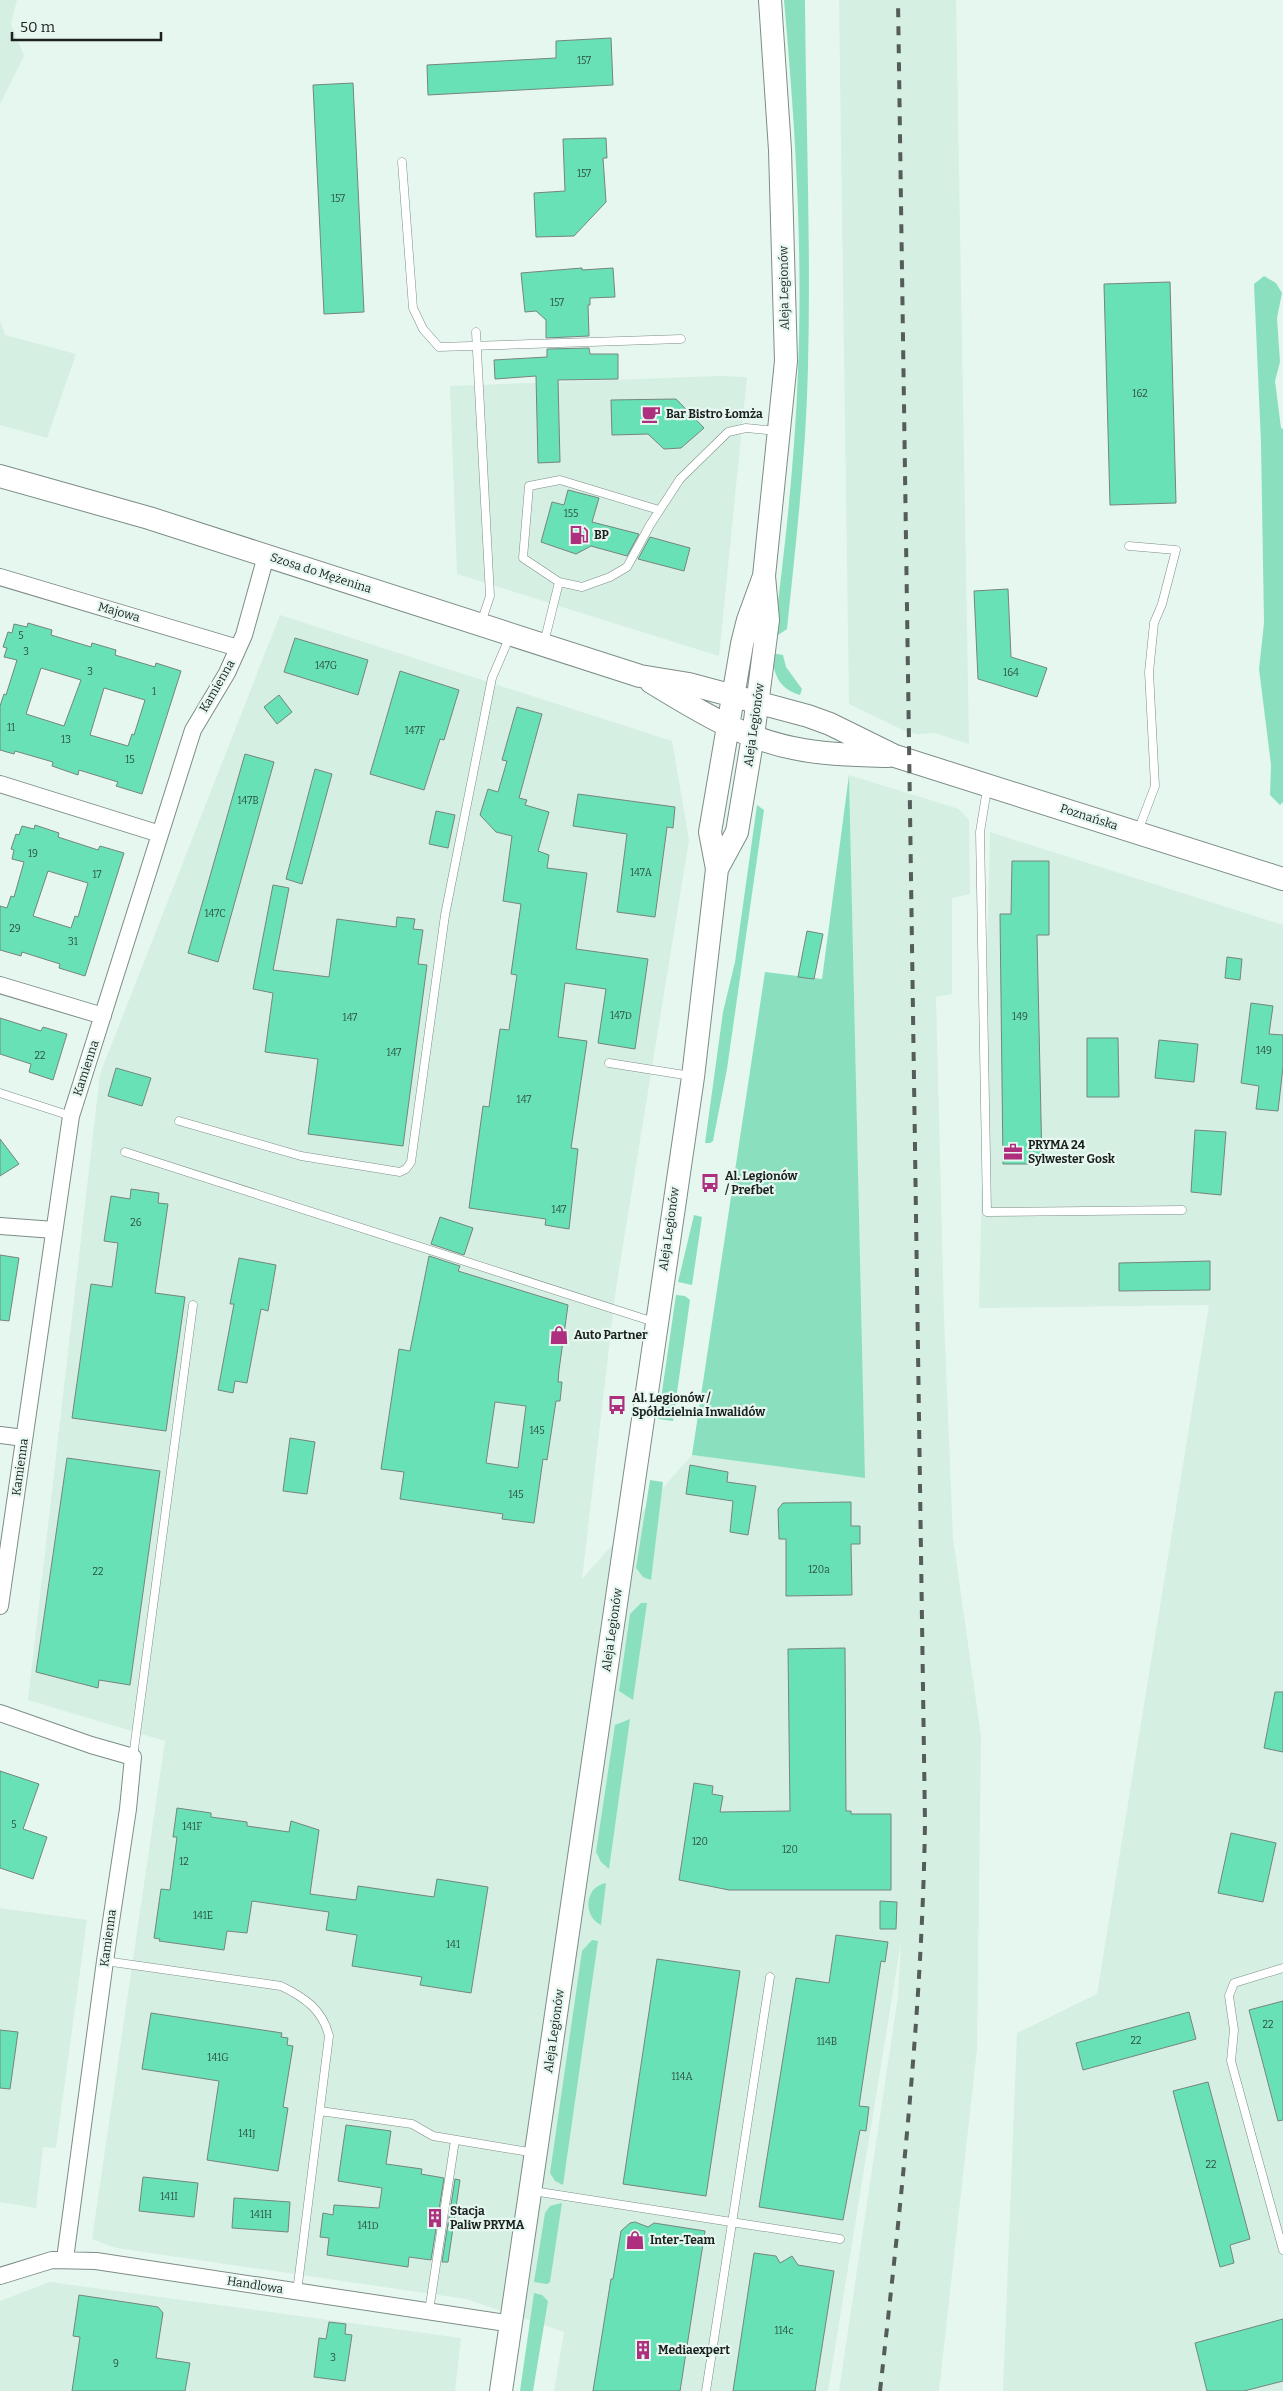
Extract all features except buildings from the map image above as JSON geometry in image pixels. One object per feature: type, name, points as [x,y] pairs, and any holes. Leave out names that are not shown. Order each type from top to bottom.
[{"type":"main road","name":"Aleja Legionów","points":[[717,869],[737,832],[758,703],[768,620],[764,576],[786,361],[780,150],[770,0]]},
{"type":"main road","name":"Szosa do Mężenina","points":[[0,476],[148,518],[640,676],[689,684],[758,703]]},
{"type":"main road","name":"Aleja Legionów","points":[[502,2391],[693,1077],[717,869],[710,832],[748,620],[764,576]]},
{"type":"main road","name":"Szosa do Mężenina","points":[[640,676],[730,726],[753,736]]},
{"type":"main road","name":"Poznańska","points":[[758,703],[808,716],[830,724],[895,756],[1283,879]]},
{"type":"main road","name":"Poznańska","points":[[753,736],[793,748],[834,754],[895,756]]},
{"type":"street","name":"Kamienna","points":[[0,1606],[71,1116],[193,730],[227,672],[238,648],[247,626],[266,556]]},
{"type":"street","name":"Majowa","points":[[0,577],[238,648]]},
{"type":"street","points":[[0,784],[160,834]]},
{"type":"street","points":[[0,985],[103,1016]]},
{"type":"street","points":[[0,1226],[54,1230]]},
{"type":"street","points":[[0,1435],[24,1438]]},
{"type":"street","points":[[0,1713],[91,1745],[133,1757]]},
{"type":"street","name":"Kamienna","points":[[65,2259],[105,1961],[128,1809],[133,1757]]},
{"type":"street","name":"Handlowa","points":[[0,2276],[34,2264],[65,2259],[96,2261],[512,2324]]},
{"type":"lane","points":[[402,162],[413,308],[423,329],[439,347],[681,339]]},
{"type":"lane","points":[[476,332],[490,596],[481,625]]},
{"type":"lane","points":[[659,510],[560,480],[529,486],[523,558],[559,582],[582,587],[610,577],[626,567],[659,510],[680,479],[728,432],[746,428],[778,431]]},
{"type":"lane","points":[[1129,546],[1176,550],[1162,604],[1154,623],[1149,672],[1155,786],[1137,833]]},
{"type":"lane","points":[[543,645],[559,582]]},
{"type":"lane","points":[[180,1121],[301,1156],[400,1172],[406,1169],[411,1162],[431,1002],[461,832],[492,678],[510,634]]},
{"type":"lane","points":[[988,784],[980,832],[987,1212],[1182,1210]]},
{"type":"lane","points":[[609,1063],[693,1077]]},
{"type":"lane","points":[[0,1093],[71,1116]]},
{"type":"lane","points":[[125,1152],[656,1322]]},
{"type":"lane","points":[[133,1757],[193,1306]]},
{"type":"lane","points":[[105,1961],[281,1986],[296,1993],[316,2009],[325,2021],[329,2036],[297,2292]]},
{"type":"lane","points":[[1283,1968],[1234,1983],[1229,1996],[1234,2030],[1231,2061],[1283,2250]]},
{"type":"lane","points":[[706,2391],[770,1977]]},
{"type":"lane","points":[[320,2111],[412,2124],[433,2136],[536,2153]]},
{"type":"lane","points":[[430,2311],[455,2140]]},
{"type":"lane","points":[[531,2191],[840,2239]]},
{"type":"shaded area","points":[[0,0],[17,0],[11,24],[24,56],[0,104]]},
{"type":"shaded area","points":[[839,0],[956,0],[969,744],[934,733],[917,734],[905,731],[849,704]]},
{"type":"shaded area","points":[[0,321],[5,335],[76,354],[47,438],[0,425]]},
{"type":"shaded area","points":[[719,376],[747,377],[719,656],[457,574],[450,386]]},
{"type":"shaded area","points":[[280,615],[672,741],[689,840],[616,1288],[582,1579],[692,1455],[865,1478],[849,775],[959,809],[969,820],[970,894],[952,898],[952,994],[936,997],[944,1318],[953,1538],[981,1736],[977,2049],[939,2391],[839,2391],[898,1996],[901,1942],[828,2391],[554,2391],[564,2332],[466,2299],[116,2248],[92,2239],[165,1741],[28,1700],[100,1074]]},
{"type":"shaded area","points":[[990,832],[1283,925],[1283,2391],[1003,2391],[1017,2033],[1097,1994],[1209,1305],[979,1308]]},
{"type":"shaded area","points":[[0,1908],[87,1920],[56,2148],[43,2147],[36,2208],[0,2202]]},
{"type":"shaded area","points":[[50,2282],[461,2338],[455,2391],[0,2391],[0,2301]]},
{"type":"green space","points":[[784,0],[805,0],[809,323],[803,466],[787,629],[778,635],[774,635],[792,470],[797,404],[799,325],[797,185],[792,92]]},
{"type":"green space","points":[[1264,276],[1276,283],[1282,293],[1277,318],[1280,362],[1275,381],[1281,428],[1283,429],[1283,802],[1280,805],[1270,795],[1271,765],[1259,669],[1264,623],[1261,443],[1254,284]]},
{"type":"green space","points":[[772,653],[783,655],[786,667],[802,689],[800,695],[782,685],[774,668]]},
{"type":"green space","points":[[849,775],[865,1478],[692,1455],[765,972],[822,979]]},
{"type":"green space","points":[[757,805],[764,810],[727,1069],[713,1141],[705,1143],[723,1012],[735,962]]},
{"type":"green space","points":[[694,1215],[702,1217],[692,1285],[678,1282]]},
{"type":"green space","points":[[676,1295],[685,1296],[690,1300],[673,1421],[658,1419]]},
{"type":"green space","points":[[650,1480],[663,1482],[651,1580],[643,1577],[636,1568]]},
{"type":"green space","points":[[641,1603],[647,1603],[633,1700],[619,1691],[630,1614]]},
{"type":"green space","points":[[630,1719],[609,1869],[601,1862],[596,1852],[615,1725]]},
{"type":"green space","points":[[606,1883],[601,1925],[591,1915],[589,1902],[590,1895],[594,1890],[599,1885]]},
{"type":"green space","points":[[592,1940],[598,1941],[563,2185],[555,2181],[550,2173],[582,1951]]},
{"type":"green space","points":[[562,2203],[550,2282],[547,2284],[534,2282],[545,2213],[550,2206]]},
{"type":"green space","points":[[534,2293],[542,2295],[548,2301],[533,2391],[520,2391]]},
{"type":"railway","points":[[880,2391],[903,2178],[915,2036],[920,1965],[925,1823],[898,0]]},
{"type":"place","name":"Bar Bistro Łomża","points":[[651,414]]},
{"type":"place","name":"BP","points":[[579,535]]},
{"type":"place","name":"PRYMA 24 Sylwester Gosk","points":[[1013,1152]]},
{"type":"place","name":"Al. Legionów / Prefbet","points":[[710,1183]]},
{"type":"place","name":"Auto Partner","points":[[559,1335]]},
{"type":"place","name":"Al. Legionów / Spółdzielnia Inwalidów","points":[[617,1405]]},
{"type":"place","name":"Stacja Paliw PRYMA","points":[[435,2218]]},
{"type":"place","name":"Inter-Team","points":[[635,2240]]},
{"type":"place","name":"Mediaexpert","points":[[643,2350]]}]
